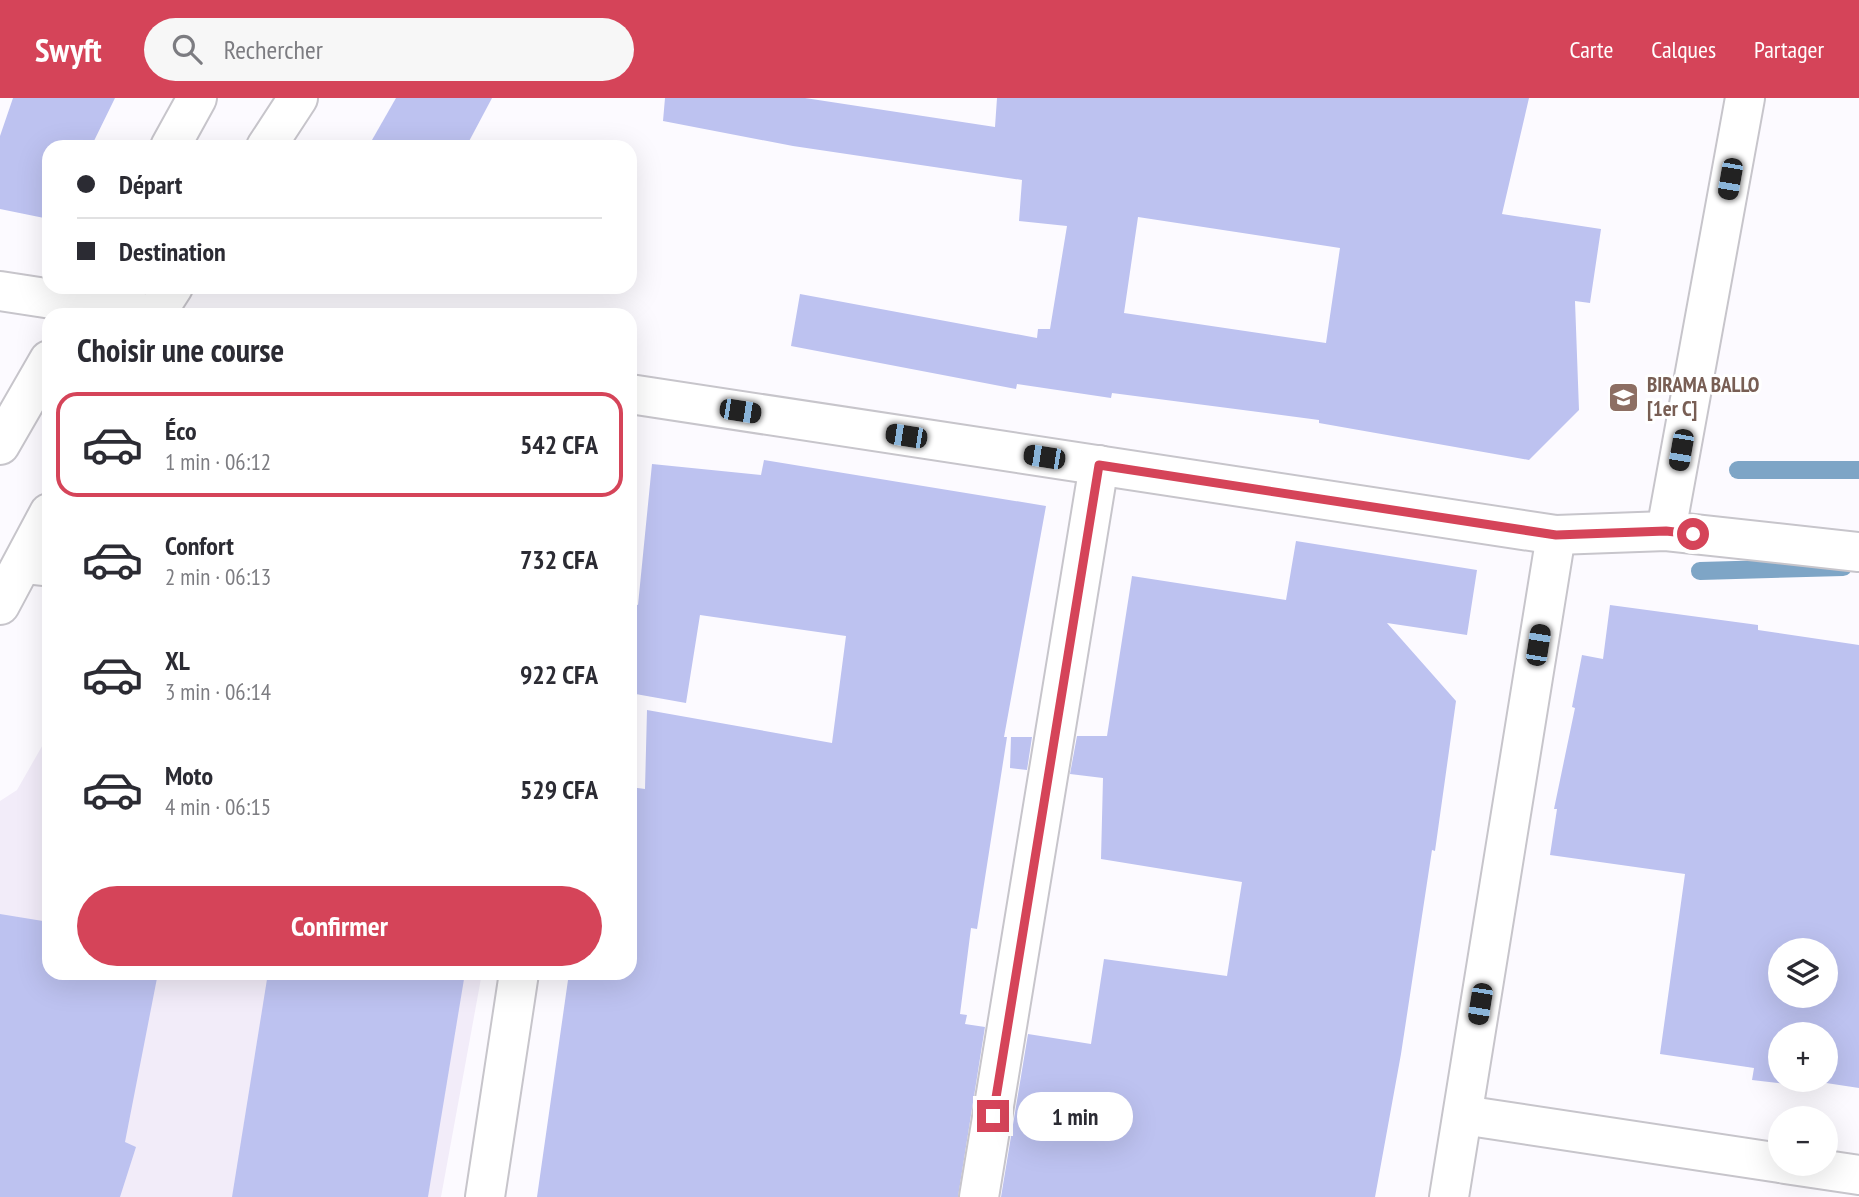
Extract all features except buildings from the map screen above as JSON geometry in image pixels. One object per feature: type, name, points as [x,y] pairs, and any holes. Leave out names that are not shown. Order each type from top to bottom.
[{"type":"street","points":[[174,140],[197,98]]},
{"type":"street","points":[[271,140],[299,98]]},
{"type":"street","points":[[1666,531],[1745,98]]},
{"type":"street","points":[[0,291],[116,308]]},
{"type":"street","points":[[0,446],[42,372]]},
{"type":"street","points":[[637,395],[1556,535],[1666,531],[1859,552]]},
{"type":"street","points":[[979,1197],[1099,465]]},
{"type":"street","points":[[1449,1197],[1556,535]]},
{"type":"street","points":[[0,605],[35,567],[42,540]]},
{"type":"street","points":[[485,1197],[518,980]]},
{"type":"street","points":[[1463,1115],[1768,1161]]},
{"type":"street","points":[[1838,1172],[1859,1175]]},
{"type":"shaded area","points":[[42,746],[42,980],[481,980],[441,1197],[0,1197],[0,801],[17,790]]},
{"type":"waterway","points":[[1738,470],[1859,470]]},
{"type":"waterway","points":[[1700,571],[1843,567]]},
{"type":"place","name":"BIRAMA BALLO [1er C]","points":[[1624,397]]},
{"type":"route","points":[[993,1116],[1099,465],[1556,535],[1666,531],[1693,534]]}]
